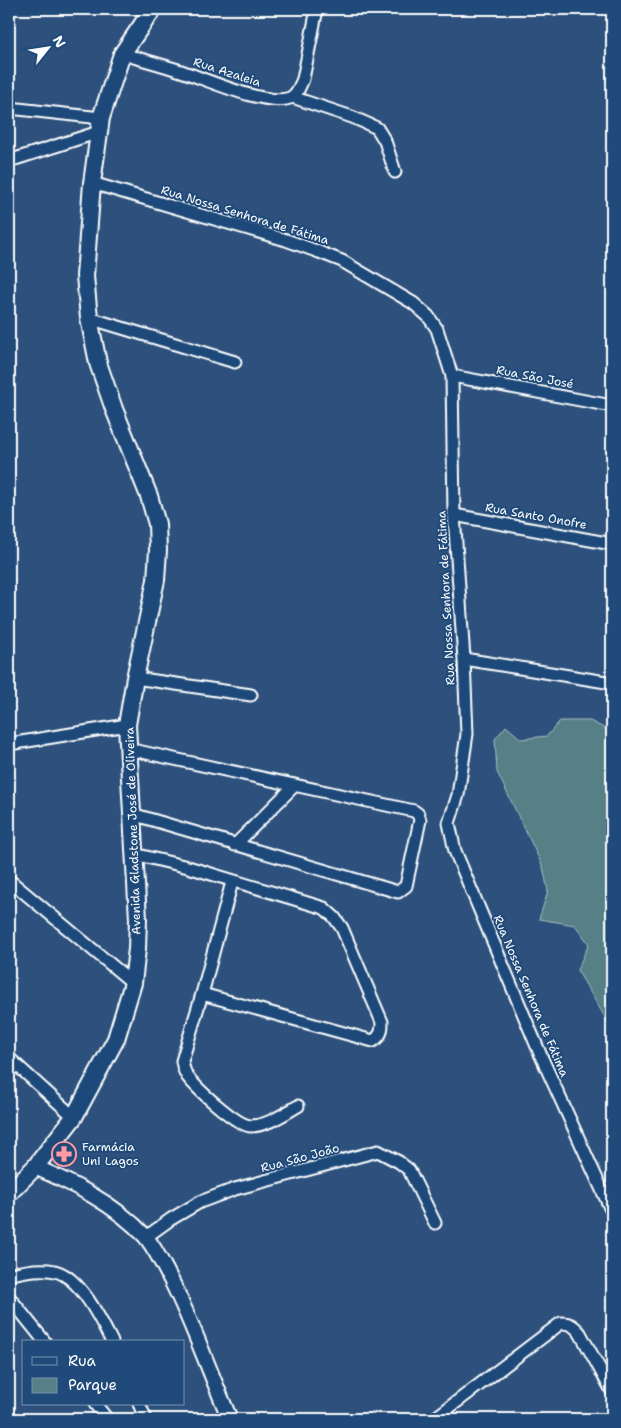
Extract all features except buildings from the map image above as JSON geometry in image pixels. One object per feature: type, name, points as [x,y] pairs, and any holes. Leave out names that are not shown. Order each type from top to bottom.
[{"type":"main road","name":"Avenida Gladstone José de Oliveira","points":[[9,1193],[35,1167],[74,1117],[116,1039],[133,982],[138,919],[127,725],[156,580],[157,524],[149,496],[98,363],[89,318],[85,276],[92,183],[100,125],[122,54],[153,9]]},
{"type":"street","points":[[317,9],[303,79],[299,90],[292,97],[377,128],[385,141],[395,172]]},
{"type":"street","name":"Rua Azaleia","points":[[122,54],[179,70],[254,96],[271,99],[292,97]]},
{"type":"street","points":[[9,108],[100,125]]},
{"type":"street","points":[[9,162],[100,125]]},
{"type":"street","name":"Rua Nossa Senhora de Fátima","points":[[92,183],[286,240],[342,262],[413,304],[428,316],[437,330],[452,376],[454,515],[467,734],[458,796],[449,823],[453,842],[541,1056],[612,1212]]},
{"type":"street","points":[[89,318],[235,362]]},
{"type":"street","name":"Rua São José","points":[[452,376],[612,406]]},
{"type":"street","name":"Rua Santo Onofre","points":[[454,515],[612,544]]},
{"type":"street","points":[[464,659],[612,682]]},
{"type":"street","points":[[135,678],[251,695]]},
{"type":"street","points":[[9,744],[127,725]]},
{"type":"street","points":[[128,749],[414,810],[420,820],[404,888],[398,892],[132,814]]},
{"type":"street","points":[[235,845],[295,785]]},
{"type":"street","points":[[134,854],[188,867],[232,882],[324,908],[342,928],[382,1022],[382,1031],[379,1037],[372,1041],[202,994]]},
{"type":"street","points":[[9,880],[133,982]]},
{"type":"street","points":[[232,882],[182,1061],[184,1070],[204,1095],[239,1122],[249,1126],[260,1125],[298,1106]]},
{"type":"street","points":[[9,1058],[74,1117]]},
{"type":"street","name":"Rua São João","points":[[146,1237],[171,1219],[200,1202],[235,1189],[378,1151],[399,1162],[409,1170],[435,1223]]},
{"type":"street","points":[[35,1167],[71,1183],[120,1214],[146,1237],[162,1262],[185,1309],[230,1419]]},
{"type":"street","points":[[9,1275],[37,1270],[55,1271],[68,1277],[97,1314],[111,1340]]},
{"type":"street","points":[[9,1297],[43,1340]]},
{"type":"street","points":[[434,1419],[561,1323],[569,1323],[580,1333],[612,1391]]},
{"type":"street","points":[[97,1406],[107,1419]]},
{"type":"street","points":[[140,1406],[146,1419]]},
{"type":"green space","points":[[560,721],[590,721],[612,732],[612,1029],[577,970],[589,944],[575,925],[539,919],[548,891],[543,867],[497,772],[495,739],[506,726],[521,739],[547,736]]},
{"type":"place","name":"Farmácia Uni Lagos","points":[[64,1154]]}]
